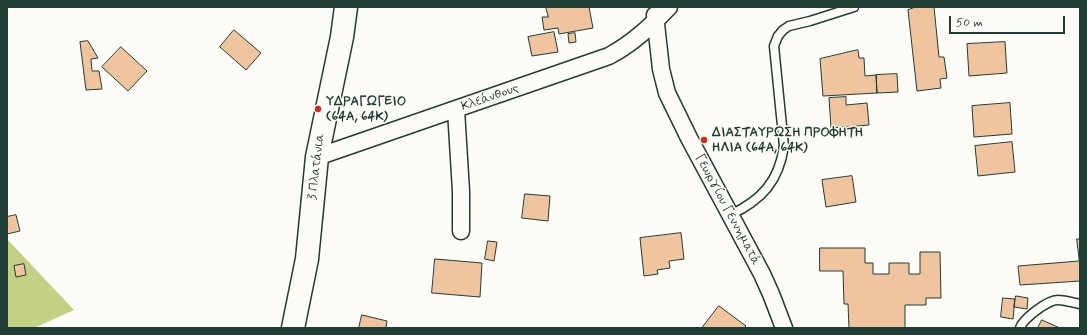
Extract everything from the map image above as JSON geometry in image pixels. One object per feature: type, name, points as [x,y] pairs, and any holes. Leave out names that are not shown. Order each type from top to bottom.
[{"type":"street","name":"3 Πλατάνια","points":[[293,328],[307,259],[317,157],[342,37],[346,7]]},
{"type":"street","name":"Κλεάνθους","points":[[317,157],[609,56],[632,42],[654,15],[669,7]]},
{"type":"street","name":"Γεωργίου Γεννηματά","points":[[654,15],[662,80],[667,93],[762,274],[784,328]]},
{"type":"street","points":[[456,110],[461,192],[461,231]]},
{"type":"lane","points":[[730,215],[754,201],[768,188],[778,171],[782,159],[784,146],[774,46],[778,36],[789,26],[810,22],[854,7]]},
{"type":"lane","points":[[1020,328],[1022,324],[1040,307],[1056,300],[1080,304]]},
{"type":"green space","points":[[7,239],[74,310],[34,328],[7,328]]},
{"type":"building","points":[[546,7],[589,7],[593,28],[559,34],[558,28],[544,30],[542,17],[548,17]]},
{"type":"building","points":[[916,7],[934,7],[939,57],[944,57],[947,78],[940,79],[941,88],[917,91],[908,10]]},
{"type":"building","points":[[234,30],[261,53],[246,70],[220,47]]},
{"type":"building","points":[[554,32],[558,52],[532,56],[528,37]]},
{"type":"building","points":[[575,33],[576,42],[569,43],[568,34]]},
{"type":"building","points":[[88,41],[98,58],[91,59],[92,71],[99,71],[102,89],[86,90],[80,42]]},
{"type":"building","points":[[1005,42],[1007,73],[969,76],[967,44]]},
{"type":"building","points":[[121,47],[147,71],[128,91],[102,67]]},
{"type":"building","points":[[858,50],[859,58],[864,58],[865,76],[876,75],[877,93],[823,96],[820,59]]},
{"type":"building","points":[[897,74],[898,92],[877,93],[876,75]]},
{"type":"building","points":[[846,97],[846,105],[867,103],[869,125],[831,128],[829,98]]},
{"type":"building","points":[[1010,103],[1012,134],[974,137],[972,106]]},
{"type":"building","points":[[1012,142],[1015,172],[978,176],[975,146]]},
{"type":"building","points":[[852,176],[856,202],[826,207],[822,180]]},
{"type":"building","points":[[525,194],[550,196],[548,221],[522,218]]},
{"type":"building","points":[[16,215],[20,231],[7,234],[7,217]]},
{"type":"building","points":[[681,233],[684,259],[669,261],[670,268],[657,270],[658,274],[644,276],[640,238]]},
{"type":"building","points":[[1077,239],[1080,239],[1080,281],[1020,285],[1018,266],[1079,261]]},
{"type":"building","points":[[488,241],[497,242],[494,261],[485,259]]},
{"type":"building","points":[[820,248],[865,248],[865,263],[873,263],[873,274],[889,274],[889,263],[909,263],[909,274],[920,274],[920,252],[940,252],[941,298],[926,298],[926,305],[905,305],[905,328],[849,328],[848,304],[844,304],[843,271],[820,271]]},
{"type":"building","points":[[435,259],[482,263],[480,297],[432,293]]},
{"type":"building","points":[[24,264],[26,275],[16,277],[14,266]]},
{"type":"building","points":[[1016,296],[1028,298],[1027,309],[1014,307]]},
{"type":"building","points":[[1003,298],[1015,299],[1013,319],[1001,317]]},
{"type":"building","points":[[719,306],[746,326],[744,328],[702,328]]},
{"type":"building","points":[[362,315],[387,321],[386,328],[359,328]]},
{"type":"building","points":[[1042,320],[1060,328],[1038,328]]},
{"type":"place","name":"ΥΔΡΑΓΩΓΕΙΟ (64Α, 64Κ)","points":[[318,109]]},
{"type":"place","name":"ΔΙΑΣΤΑΥΡΩΣΗ ΠΡΟΦΗΤΗ ΗΛΙΑ (64Α, 64Κ)","points":[[704,140]]}]
